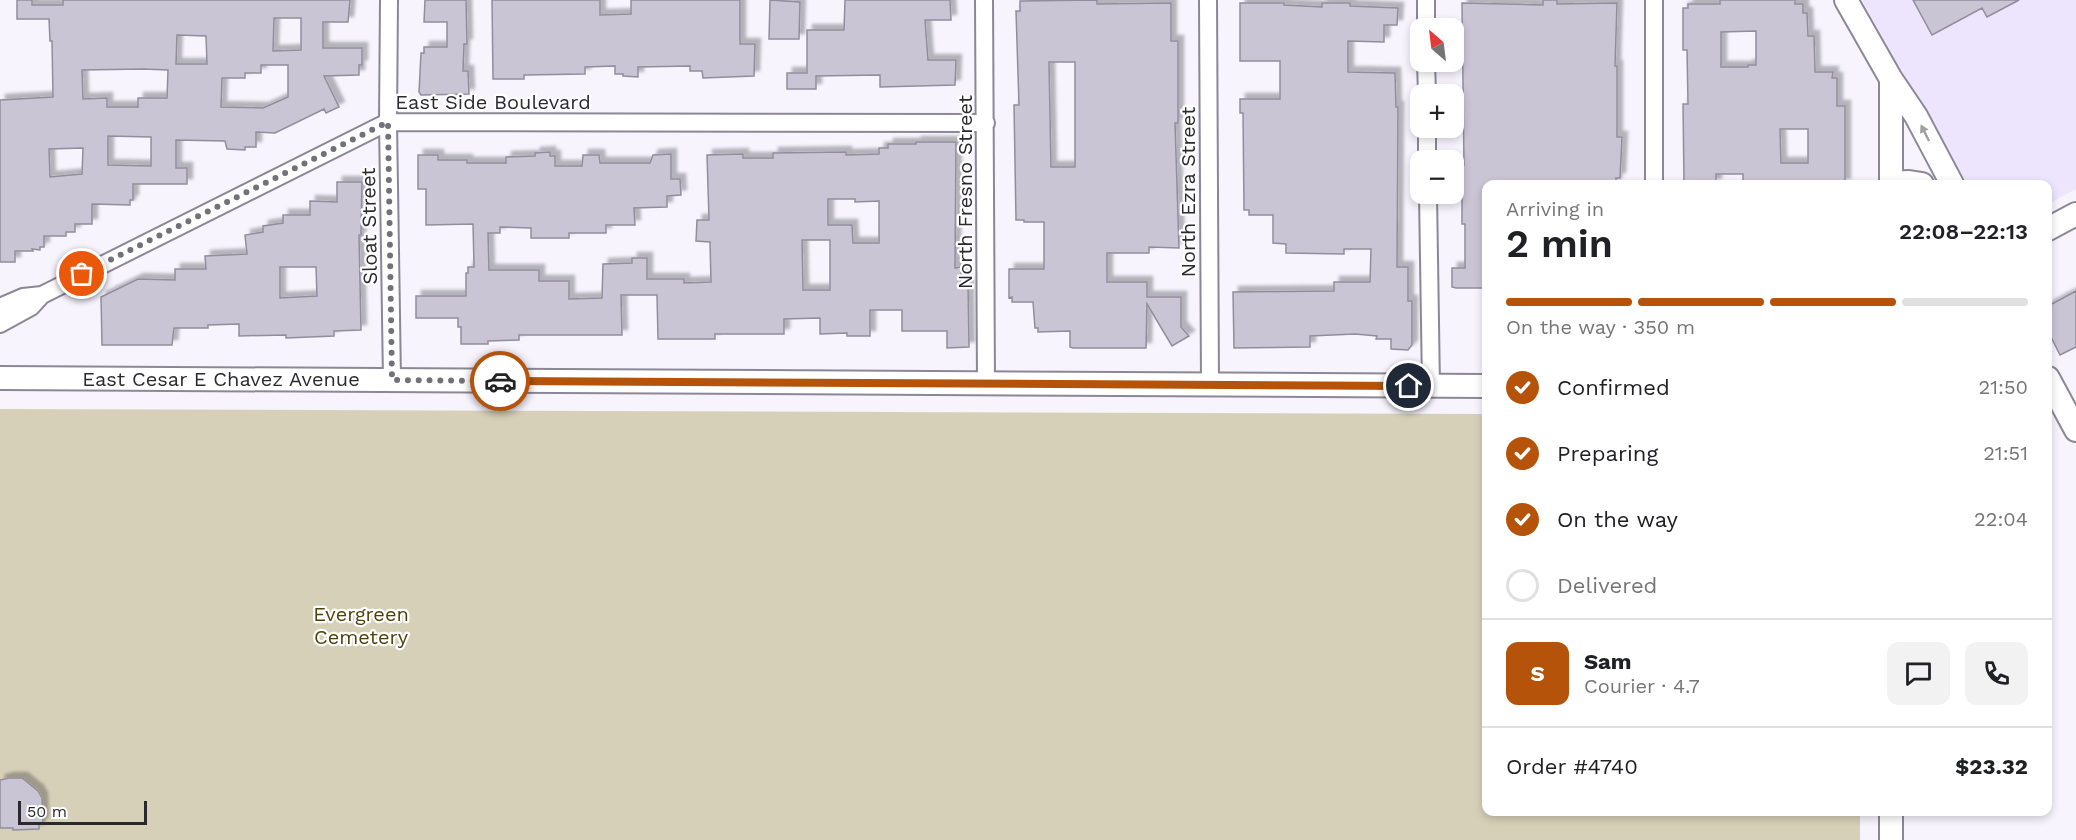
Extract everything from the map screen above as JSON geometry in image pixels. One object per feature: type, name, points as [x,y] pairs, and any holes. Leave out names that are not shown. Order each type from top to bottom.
[{"type":"main road","points":[[1846,0],[1891,79],[1916,116],[1950,180]]},
{"type":"main road","points":[[1891,79],[1891,180]]},
{"type":"main road","points":[[2052,227],[2076,214]]},
{"type":"main road","name":"East Cesar E Chavez Avenue","points":[[0,377],[1482,386]]},
{"type":"main road","points":[[2052,393],[2076,430]]},
{"type":"main road","points":[[1891,816],[1891,840]]},
{"type":"street","name":"Sloat Street","points":[[389,0],[388,122],[392,380]]},
{"type":"street","name":"North Fresno Street","points":[[984,0],[986,383]]},
{"type":"street","name":"North Ezra Street","points":[[1208,0],[1210,384]]},
{"type":"street","points":[[1426,0],[1426,18]]},
{"type":"street","points":[[1654,0],[1654,180]]},
{"type":"street","name":"East Side Boulevard","points":[[0,307],[23,297],[42,295],[388,122],[986,123]]},
{"type":"street","points":[[1428,204],[1431,386]]},
{"type":"street","name":"East Side Boulevard","points":[[0,324],[31,307],[42,295]]},
{"type":"shaded area","points":[[1862,0],[2076,0],[2076,189],[2052,202],[2052,180],[1963,180]]},
{"type":"green space","name":"Evergreen Cemetery","points":[[0,409],[1482,414],[1482,816],[1860,816],[1860,840],[0,840]]},
{"type":"building","points":[[17,0],[32,0],[32,5],[63,5],[63,0],[350,0],[348,22],[323,22],[323,48],[362,48],[362,65],[359,65],[359,75],[324,76],[339,107],[326,113],[324,109],[275,133],[256,132],[256,147],[245,147],[245,150],[227,149],[225,141],[176,140],[176,168],[187,168],[187,184],[133,184],[133,200],[130,200],[130,205],[92,204],[92,224],[75,224],[75,232],[66,232],[66,236],[44,236],[44,247],[40,247],[40,250],[15,251],[15,262],[0,262],[0,100],[53,97],[52,41],[50,41],[49,19],[17,19]],"holes":[[[274,18],[301,18],[301,50],[273,51]],[[177,35],[206,36],[207,64],[176,64]],[[261,65],[288,65],[288,97],[263,108],[221,107],[222,78],[245,78],[245,73],[261,73]],[[82,70],[168,70],[167,98],[138,98],[138,107],[107,107],[107,98],[83,99]],[[108,136],[151,137],[151,166],[108,165]],[[83,148],[82,174],[50,177],[49,149]]]},
{"type":"building","points":[[425,0],[466,0],[467,44],[464,44],[463,71],[468,71],[469,94],[421,95],[419,92],[421,53],[424,53],[424,47],[447,47],[447,22],[424,22]]},
{"type":"building","points":[[492,0],[600,0],[600,15],[631,14],[631,0],[740,0],[740,44],[755,44],[754,76],[703,78],[702,71],[690,71],[690,66],[638,67],[638,77],[623,76],[623,74],[615,74],[615,66],[585,67],[585,74],[524,75],[524,79],[493,79]]},
{"type":"building","points":[[770,0],[800,2],[799,39],[769,39]]},
{"type":"building","points":[[845,0],[950,0],[951,20],[925,20],[928,60],[956,60],[955,85],[880,87],[880,75],[816,76],[816,89],[787,89],[787,73],[807,73],[807,30],[844,30]]},
{"type":"building","points":[[1097,0],[1097,4],[1171,3],[1171,41],[1178,41],[1178,123],[1175,123],[1179,248],[1149,247],[1149,253],[1107,253],[1107,282],[1147,282],[1147,297],[1181,297],[1181,327],[1189,336],[1172,346],[1147,304],[1146,348],[1073,348],[1070,347],[1070,331],[1038,332],[1038,328],[1035,328],[1033,302],[1012,302],[1012,297],[1009,298],[1009,269],[1044,269],[1044,222],[1016,220],[1014,105],[1019,105],[1016,11],[1020,11],[1020,1]],"holes":[[[1049,62],[1075,62],[1075,167],[1051,167]]]},
{"type":"building","points":[[1543,0],[1557,0],[1557,4],[1617,3],[1615,66],[1617,66],[1617,137],[1622,137],[1620,178],[1616,180],[1482,180],[1482,288],[1452,287],[1452,268],[1465,268],[1465,224],[1462,224],[1462,204],[1464,204],[1464,18],[1462,3],[1543,5]]},
{"type":"building","points":[[1720,0],[1795,0],[1795,4],[1803,4],[1803,13],[1807,13],[1808,36],[1814,36],[1815,72],[1833,72],[1832,78],[1837,78],[1837,106],[1845,106],[1845,180],[1743,180],[1743,174],[1716,174],[1716,180],[1684,180],[1683,104],[1688,104],[1687,50],[1683,50],[1683,8],[1688,8],[1688,4],[1720,4]],"holes":[[[1756,31],[1756,65],[1721,67],[1721,32]],[[1780,129],[1808,129],[1808,163],[1781,163]]]},
{"type":"building","points":[[1913,0],[2019,0],[1987,17],[1982,8],[1932,35]]},
{"type":"building","points":[[1240,3],[1284,3],[1284,5],[1322,7],[1322,3],[1350,3],[1350,6],[1398,8],[1397,25],[1384,25],[1384,42],[1348,41],[1348,72],[1395,73],[1396,107],[1398,107],[1397,267],[1408,267],[1408,301],[1412,301],[1412,345],[1408,350],[1391,349],[1391,339],[1376,339],[1377,336],[1355,334],[1310,336],[1310,347],[1234,348],[1233,292],[1334,291],[1334,282],[1370,282],[1371,249],[1344,249],[1344,254],[1286,253],[1286,244],[1273,243],[1273,215],[1249,215],[1249,210],[1244,210],[1243,113],[1240,113],[1240,99],[1280,99],[1280,61],[1240,61]]},
{"type":"building","points":[[916,142],[956,142],[955,268],[961,267],[961,284],[968,283],[969,347],[947,348],[947,331],[902,331],[902,310],[870,310],[870,336],[847,336],[847,333],[820,334],[820,318],[784,319],[784,334],[715,334],[715,339],[658,339],[657,295],[621,295],[622,335],[519,335],[519,340],[488,341],[488,344],[461,344],[461,327],[458,327],[458,318],[416,318],[416,296],[466,296],[466,273],[468,273],[468,267],[474,267],[473,224],[426,225],[426,189],[418,189],[418,155],[438,155],[438,160],[467,160],[467,163],[506,163],[506,157],[535,156],[535,153],[550,152],[550,156],[555,156],[555,166],[582,166],[583,155],[599,155],[600,163],[650,163],[653,155],[671,154],[671,179],[680,179],[681,195],[667,196],[667,207],[634,208],[635,225],[606,225],[606,233],[569,233],[569,238],[531,238],[531,228],[500,227],[500,233],[488,233],[489,270],[539,270],[539,281],[569,281],[569,299],[602,298],[603,264],[632,263],[632,258],[647,258],[647,279],[684,279],[684,283],[711,282],[710,242],[696,241],[697,220],[709,220],[707,155],[743,154],[743,158],[773,158],[773,153],[879,154],[879,148],[888,148],[888,144],[916,144]],"holes":[[[828,199],[855,199],[855,202],[879,201],[879,243],[853,243],[852,225],[828,225]],[[802,240],[830,240],[830,290],[803,290]]]},
{"type":"building","points":[[337,182],[362,182],[361,235],[359,235],[361,330],[334,331],[334,336],[286,338],[286,335],[239,336],[239,324],[208,325],[208,328],[174,328],[172,345],[102,345],[101,297],[138,279],[175,280],[175,269],[206,269],[205,256],[247,254],[245,235],[263,232],[263,226],[283,223],[283,215],[310,215],[310,201],[337,202]],"holes":[[[280,267],[316,267],[317,296],[280,298]]]},
{"type":"building","points":[[2076,291],[2076,347],[2060,355],[2052,339],[2052,304]]},
{"type":"building","points":[[22,778],[38,791],[42,798],[43,822],[39,825],[39,829],[0,828],[0,780]]},
{"type":"way so far","points":[[82,274],[388,122],[392,380],[500,381]]},
{"type":"route","points":[[500,381],[1409,386]]}]
